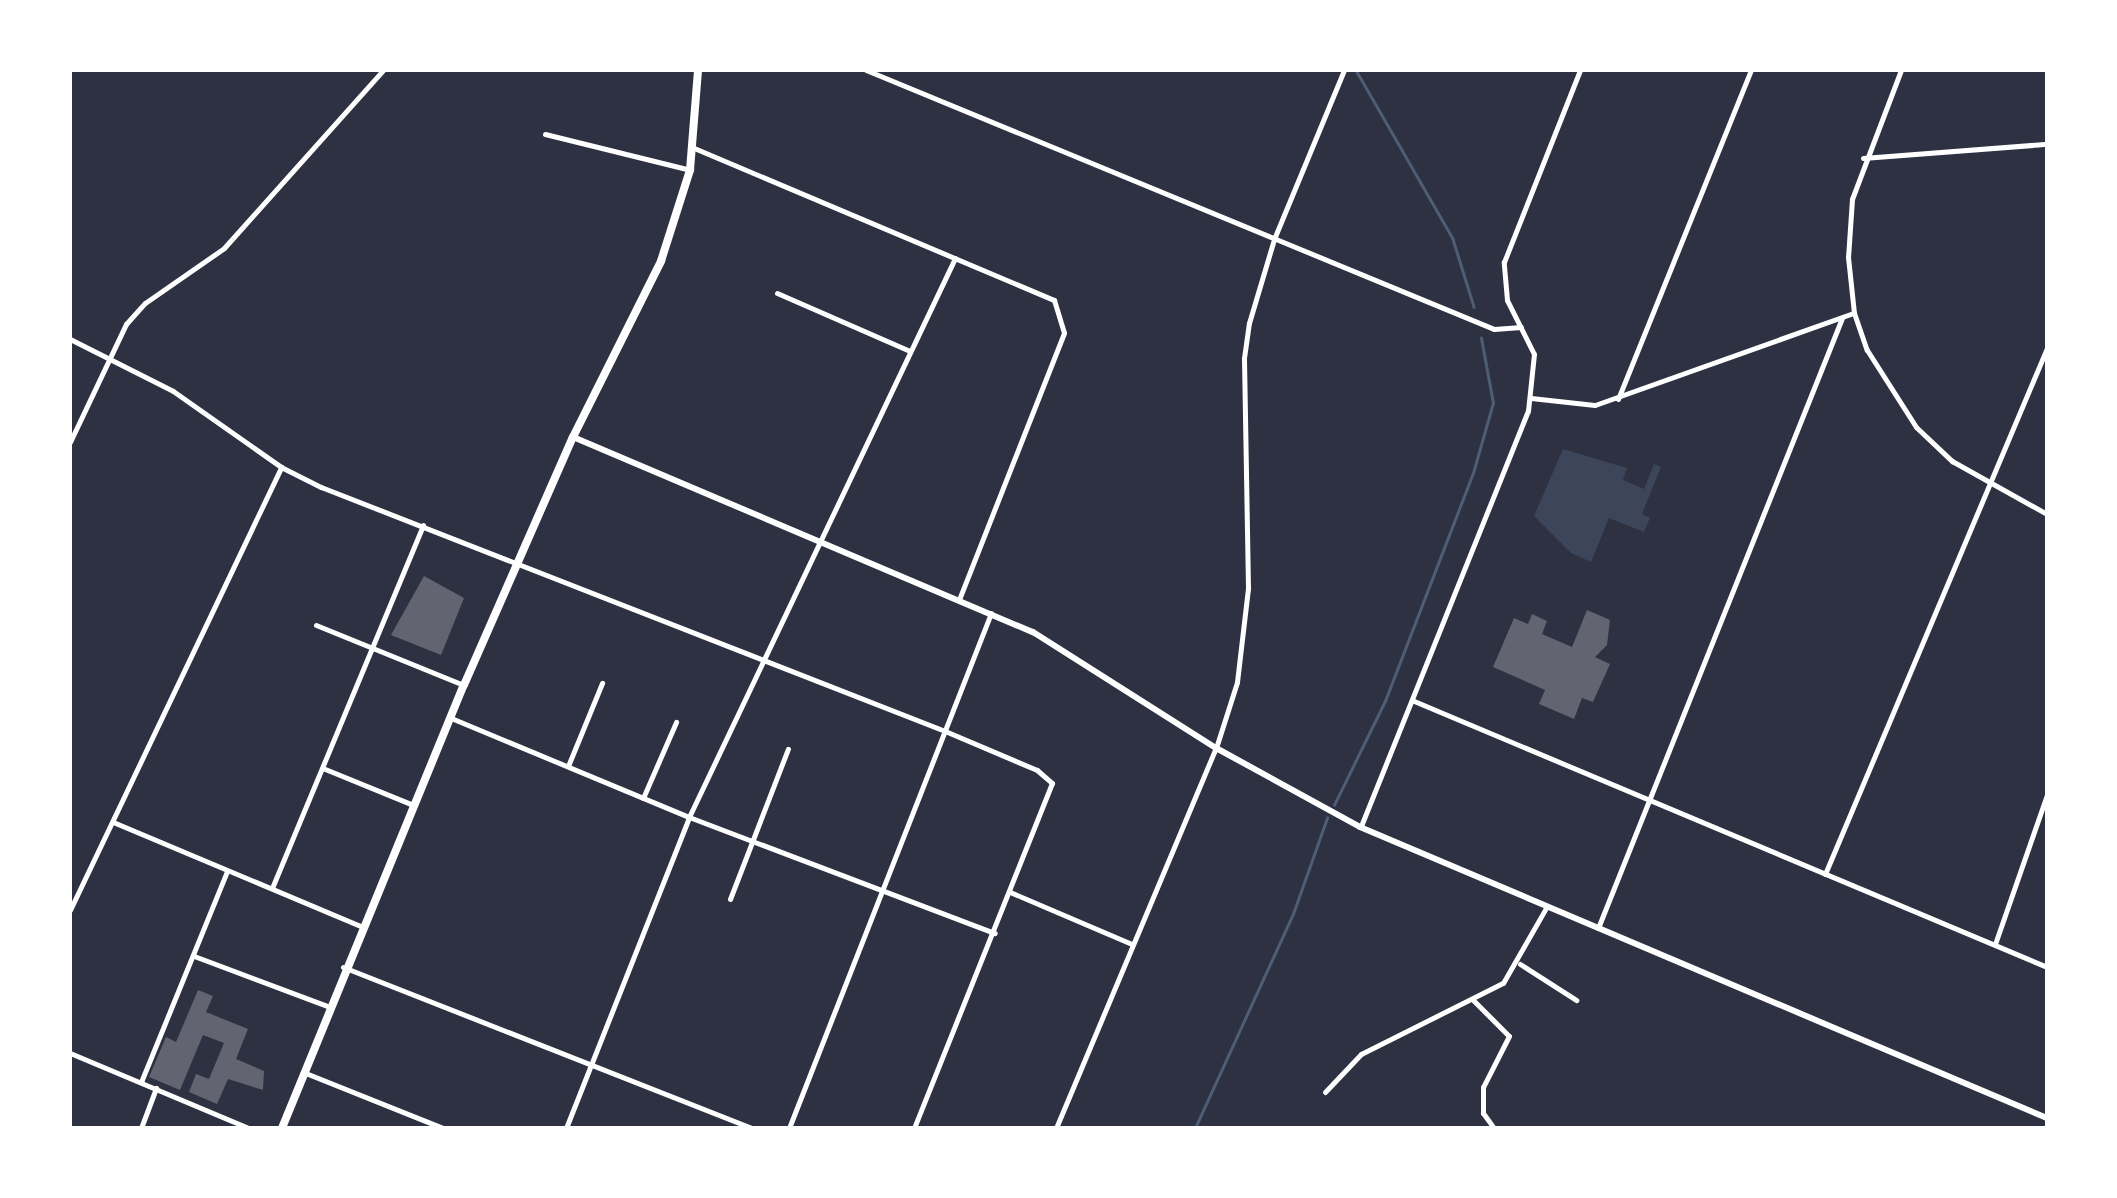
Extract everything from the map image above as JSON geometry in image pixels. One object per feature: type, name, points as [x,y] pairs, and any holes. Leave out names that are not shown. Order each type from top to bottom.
[{"type":"main road","points":[[282,1128],[343,967],[464,684],[573,437],[661,261],[690,170],[698,70]]},
{"type":"street","points":[[70,442],[108,357],[145,303],[224,248],[383,70]]},
{"type":"street","points":[[866,70],[1494,329],[1522,327]]},
{"type":"street","points":[[1056,1128],[1216,748],[1237,682],[1248,588],[1244,358],[1274,238],[1344,70]]},
{"type":"street","points":[[1360,828],[1531,398],[1534,354],[1506,300],[1504,262],[1580,70]]},
{"type":"street","points":[[1618,399],[1751,70]]},
{"type":"street","points":[[1901,70],[1863,158],[1848,257],[1854,313],[1875,364],[1916,427],[1989,484],[2047,514]]},
{"type":"street","points":[[545,134],[690,170]]},
{"type":"street","points":[[1863,158],[2047,144]]},
{"type":"street","points":[[694,148],[1054,300],[1064,333],[959,599]]},
{"type":"street","points":[[566,1128],[689,818],[956,258]]},
{"type":"street","points":[[777,293],[910,351]]},
{"type":"street","points":[[1531,398],[1575,406],[1618,399],[1854,313]]},
{"type":"street","points":[[1597,929],[1842,318]]},
{"type":"street","points":[[70,339],[232,428],[281,467],[944,730],[1037,770],[1052,783],[914,1128]]},
{"type":"street","points":[[1825,874],[2047,348]]},
{"type":"street","points":[[573,437],[1033,632],[1216,748],[1360,828],[2047,1118]]},
{"type":"street","points":[[70,910],[281,467]]},
{"type":"street","points":[[272,888],[376,649],[424,525]]},
{"type":"street","points":[[789,1128],[992,613]]},
{"type":"street","points":[[316,624],[464,684]]},
{"type":"street","points":[[568,766],[602,683]]},
{"type":"street","points":[[1414,700],[2047,967]]},
{"type":"street","points":[[451,718],[689,818],[994,933]]},
{"type":"street","points":[[643,798],[676,722]]},
{"type":"street","points":[[730,899],[788,749]]},
{"type":"street","points":[[325,769],[413,805]]},
{"type":"street","points":[[1994,944],[2047,795]]},
{"type":"street","points":[[114,822],[361,926]]},
{"type":"street","points":[[141,1082],[227,871]]},
{"type":"street","points":[[1010,892],[1132,944]]},
{"type":"street","points":[[1325,1092],[1362,1054],[1504,983],[1520,964],[1546,908]]},
{"type":"street","points":[[193,956],[328,1006]]},
{"type":"street","points":[[1520,964],[1576,1000]]},
{"type":"street","points":[[343,967],[752,1128]]},
{"type":"street","points":[[1474,1001],[1509,1036],[1483,1088],[1483,1113],[1494,1128]]},
{"type":"street","points":[[70,1053],[248,1128]]},
{"type":"street","points":[[303,1072],[443,1128]]},
{"type":"street","points":[[141,1128],[156,1088]]},
{"type":"shaded area","points":[[1563,449],[1627,468],[1623,480],[1644,489],[1654,464],[1661,467],[1642,514],[1650,518],[1644,532],[1609,518],[1591,562],[1571,553],[1534,516]]},
{"type":"building","points":[[424,576],[464,598],[441,655],[391,635]]},
{"type":"building","points":[[1587,610],[1610,620],[1607,645],[1595,657],[1610,664],[1593,702],[1582,698],[1574,719],[1539,704],[1545,690],[1493,667],[1514,618],[1528,624],[1532,614],[1547,621],[1542,634],[1572,647]]},
{"type":"building","points":[[198,990],[213,996],[206,1012],[248,1029],[236,1059],[264,1071],[263,1090],[228,1079],[217,1104],[189,1092],[196,1074],[209,1079],[224,1043],[203,1035],[180,1090],[149,1077],[166,1037],[176,1042]]},
{"type":"waterway","points":[[1356,70],[1453,239],[1474,307]]},
{"type":"waterway","points":[[1334,805],[1385,701],[1473,473],[1493,403],[1481,338]]},
{"type":"waterway","points":[[1195,1128],[1293,914],[1327,818]]}]
